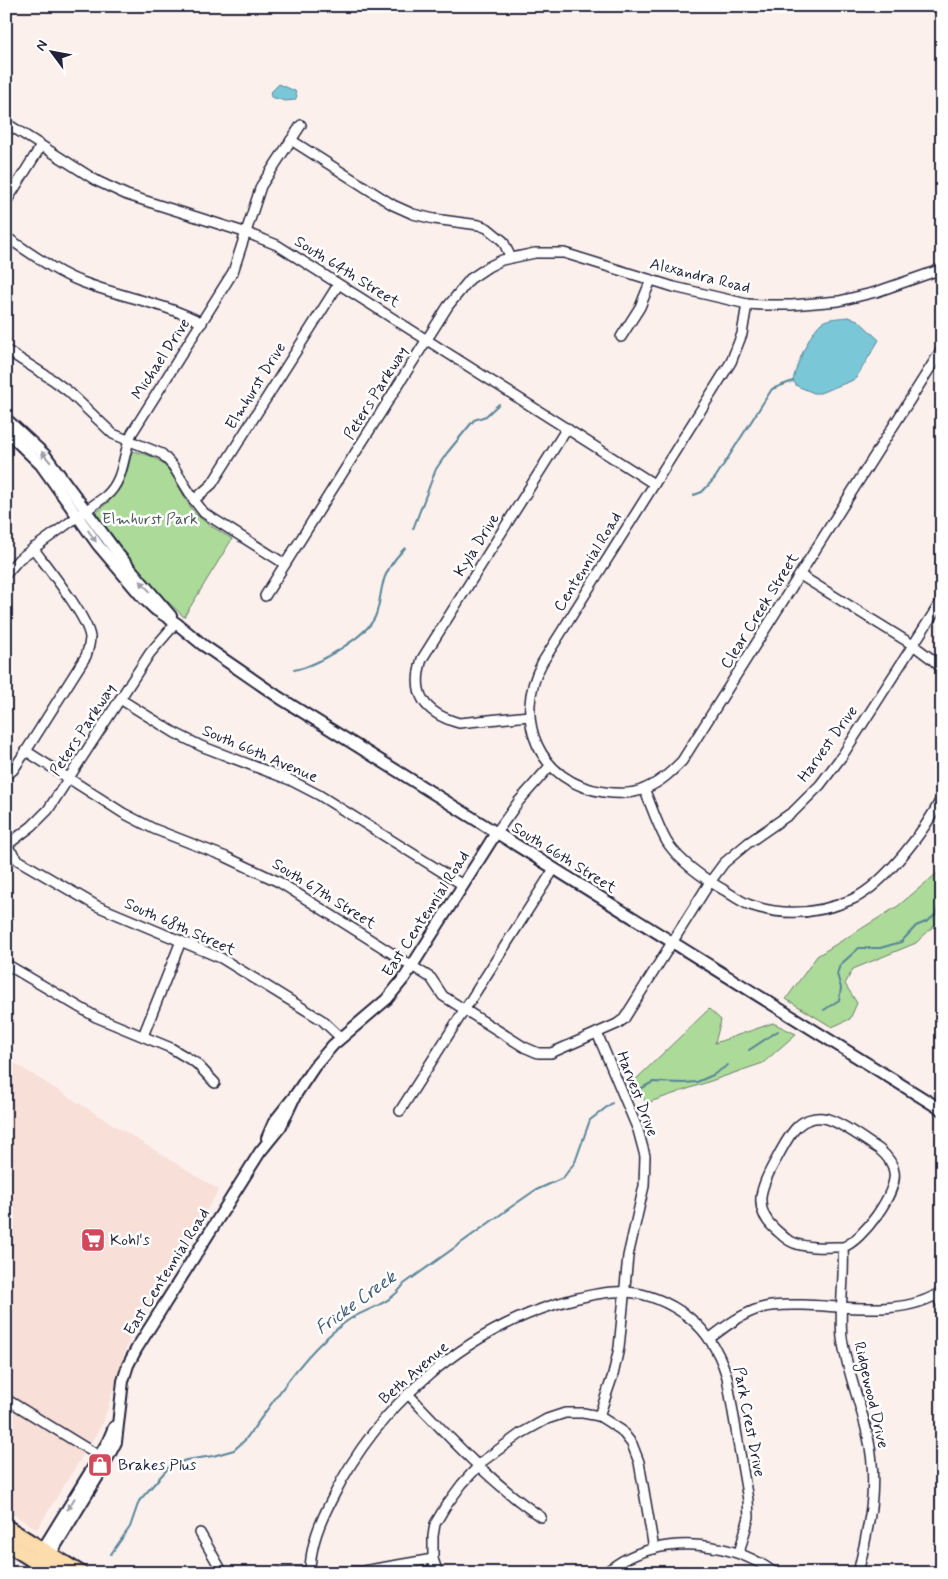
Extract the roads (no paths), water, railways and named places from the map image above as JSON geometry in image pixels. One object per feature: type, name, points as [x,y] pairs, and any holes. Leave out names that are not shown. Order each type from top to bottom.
[{"type":"main road","points":[[6,1527],[42,1564]]},
{"type":"main road","points":[[6,1543],[42,1564],[80,1573]]},
{"type":"street","name":"South 64th Street","points":[[6,123],[97,181],[127,195],[247,233],[277,245],[654,484]]},
{"type":"street","name":"Michael Drive","points":[[6,574],[19,559],[106,496],[115,487],[122,471],[128,441],[138,422],[233,272],[261,186],[301,125]]},
{"type":"street","points":[[291,140],[393,205],[413,214],[434,219],[474,224],[487,228],[503,241],[511,258]]},
{"type":"street","points":[[6,202],[42,146]]},
{"type":"street","points":[[6,237],[60,272],[80,282],[182,313],[202,323]]},
{"type":"street","name":"Alexandra Road","points":[[511,258],[543,252],[564,253],[651,280],[747,304],[792,305],[839,301],[876,292],[942,269]]},
{"type":"street","name":"Peters Parkway","points":[[265,596],[448,306],[470,279],[494,263],[511,258]]},
{"type":"street","points":[[621,337],[640,307],[651,280]]},
{"type":"street","name":"Elmhurst Drive","points":[[194,500],[212,484],[338,285]]},
{"type":"street","name":"Centennial Road","points":[[550,766],[536,742],[529,716],[532,688],[542,663],[731,362],[742,334],[747,304]]},
{"type":"street","name":"Clear Creek Street","points":[[550,766],[570,781],[589,790],[610,793],[644,789],[667,776],[682,761],[942,349]]},
{"type":"street","points":[[6,350],[69,392],[113,434],[153,450],[168,460],[198,507],[210,517],[285,564]]},
{"type":"street","name":"South 66th Street","points":[[6,419],[45,455],[82,513]]},
{"type":"street","name":"Kyla Drive","points":[[529,716],[459,723],[449,720],[431,710],[424,703],[419,691],[418,679],[422,658],[567,428]]},
{"type":"street","name":"South 66th Street","points":[[6,431],[41,465],[176,623],[203,645],[261,685],[672,944],[942,1110]]},
{"type":"street","points":[[9,773],[26,751],[86,656],[90,639],[84,619],[33,548]]},
{"type":"street","points":[[800,575],[913,645],[934,660],[942,669]]},
{"type":"street","name":"Harvest Drive","points":[[599,1416],[620,1348],[628,1256],[644,1186],[645,1156],[638,1130],[597,1033],[624,1019],[710,882],[724,863],[748,843],[794,811],[820,785],[842,756],[942,600]]},
{"type":"street","name":"Peters Parkway","points":[[6,846],[32,826],[48,810],[150,653],[176,623]]},
{"type":"street","name":"South 66th Avenue","points":[[120,699],[200,746],[290,780],[319,795],[464,885]]},
{"type":"street","name":"South 67th Street","points":[[26,751],[124,813],[154,829],[226,857],[272,878],[431,978],[443,996],[524,1047],[538,1053],[551,1053],[597,1033]]},
{"type":"street","points":[[496,833],[519,801],[550,766]]},
{"type":"street","points":[[644,789],[668,843],[687,865],[710,882],[748,905],[782,913],[816,911],[854,898],[883,877],[916,840],[942,797]]},
{"type":"street","name":"East Centennial Road","points":[[42,1564],[103,1459],[116,1442],[123,1382],[128,1365],[260,1152],[274,1122],[314,1067],[333,1045],[387,999],[412,966],[496,833]]},
{"type":"street","name":"South 68th Street","points":[[6,846],[18,860],[97,906],[229,963],[322,1020],[341,1038]]},
{"type":"street","points":[[400,1111],[554,869]]},
{"type":"street","points":[[143,1036],[181,942]]},
{"type":"street","points":[[6,964],[96,1017],[171,1048],[196,1063],[215,1083]]},
{"type":"street","points":[[823,1118],[831,1120],[879,1149],[892,1164],[894,1181],[891,1194],[858,1238],[843,1246],[807,1246],[789,1241],[763,1216],[761,1197],[767,1175],[792,1133],[798,1125],[807,1120],[823,1118]]},
{"type":"street","name":"Ridgewood Drive","points":[[843,1246],[842,1335],[846,1360],[869,1439],[873,1479],[871,1518],[858,1573]]},
{"type":"street","name":"Beth Avenue","points":[[310,1572],[312,1545],[320,1523],[340,1483],[366,1441],[408,1394],[444,1362],[491,1332],[537,1310],[583,1296],[609,1291],[625,1291]]},
{"type":"street","name":"Park Crest Drive","points":[[625,1291],[658,1298],[686,1315],[702,1329],[720,1358],[727,1377],[748,1500],[749,1517],[739,1553]]},
{"type":"street","points":[[709,1339],[737,1318],[762,1308],[782,1305],[884,1308],[924,1301],[939,1293],[942,1306]]},
{"type":"street","points":[[408,1394],[478,1466],[513,1498],[541,1517]]},
{"type":"street","points":[[6,1399],[103,1459]]},
{"type":"street","points":[[438,1573],[433,1559],[433,1536],[435,1524],[445,1507],[478,1466],[495,1451],[547,1419],[565,1413],[583,1413],[599,1416],[620,1430],[632,1444],[639,1462],[654,1549]]},
{"type":"street","points":[[200,1533],[223,1573]]},
{"type":"street","points":[[604,1573],[625,1560],[654,1549],[687,1545],[713,1546],[739,1553],[775,1573]]},
{"type":"street","points":[[281,1573],[364,1571],[433,1559]]},
{"type":"water","points":[[279,84],[295,91],[297,96],[295,100],[285,101],[271,97],[270,93]]},
{"type":"water","points":[[848,317],[858,320],[879,340],[856,378],[820,393],[814,393],[797,386],[793,381],[797,368],[808,342],[817,328],[827,320]]},
{"type":"waterway","points":[[694,495],[702,492],[715,478],[772,389],[793,381]]},
{"type":"waterway","points":[[413,529],[436,469],[447,453],[474,420],[486,416],[499,404]]},
{"type":"waterway","points":[[294,670],[315,663],[339,650],[370,625],[375,617],[385,576],[405,548]]},
{"type":"waterway","name":"Fricke Creek","points":[[824,1010],[839,1000],[841,988],[837,974],[840,965],[859,948],[880,948],[901,942],[916,926],[928,921],[936,914],[942,895]]},
{"type":"waterway","name":"Fricke Creek","points":[[749,1050],[778,1031]]},
{"type":"waterway","name":"Fricke Creek","points":[[640,1089],[653,1082],[697,1082],[713,1075],[728,1065]]},
{"type":"waterway","name":"Fricke Creek","points":[[111,1554],[130,1527],[139,1501],[170,1466],[186,1460],[213,1456],[234,1450],[245,1440],[308,1356],[336,1329],[350,1319],[387,1301],[404,1284],[534,1191],[563,1178],[575,1162],[590,1120],[612,1103]]},
{"type":"place","name":"Kohl's","points":[[93,1240]]},
{"type":"place","name":"Brakes Plus","points":[[100,1465]]},
{"type":"park label","name":"Elmhurst Park","points":[[150,519]]}]
